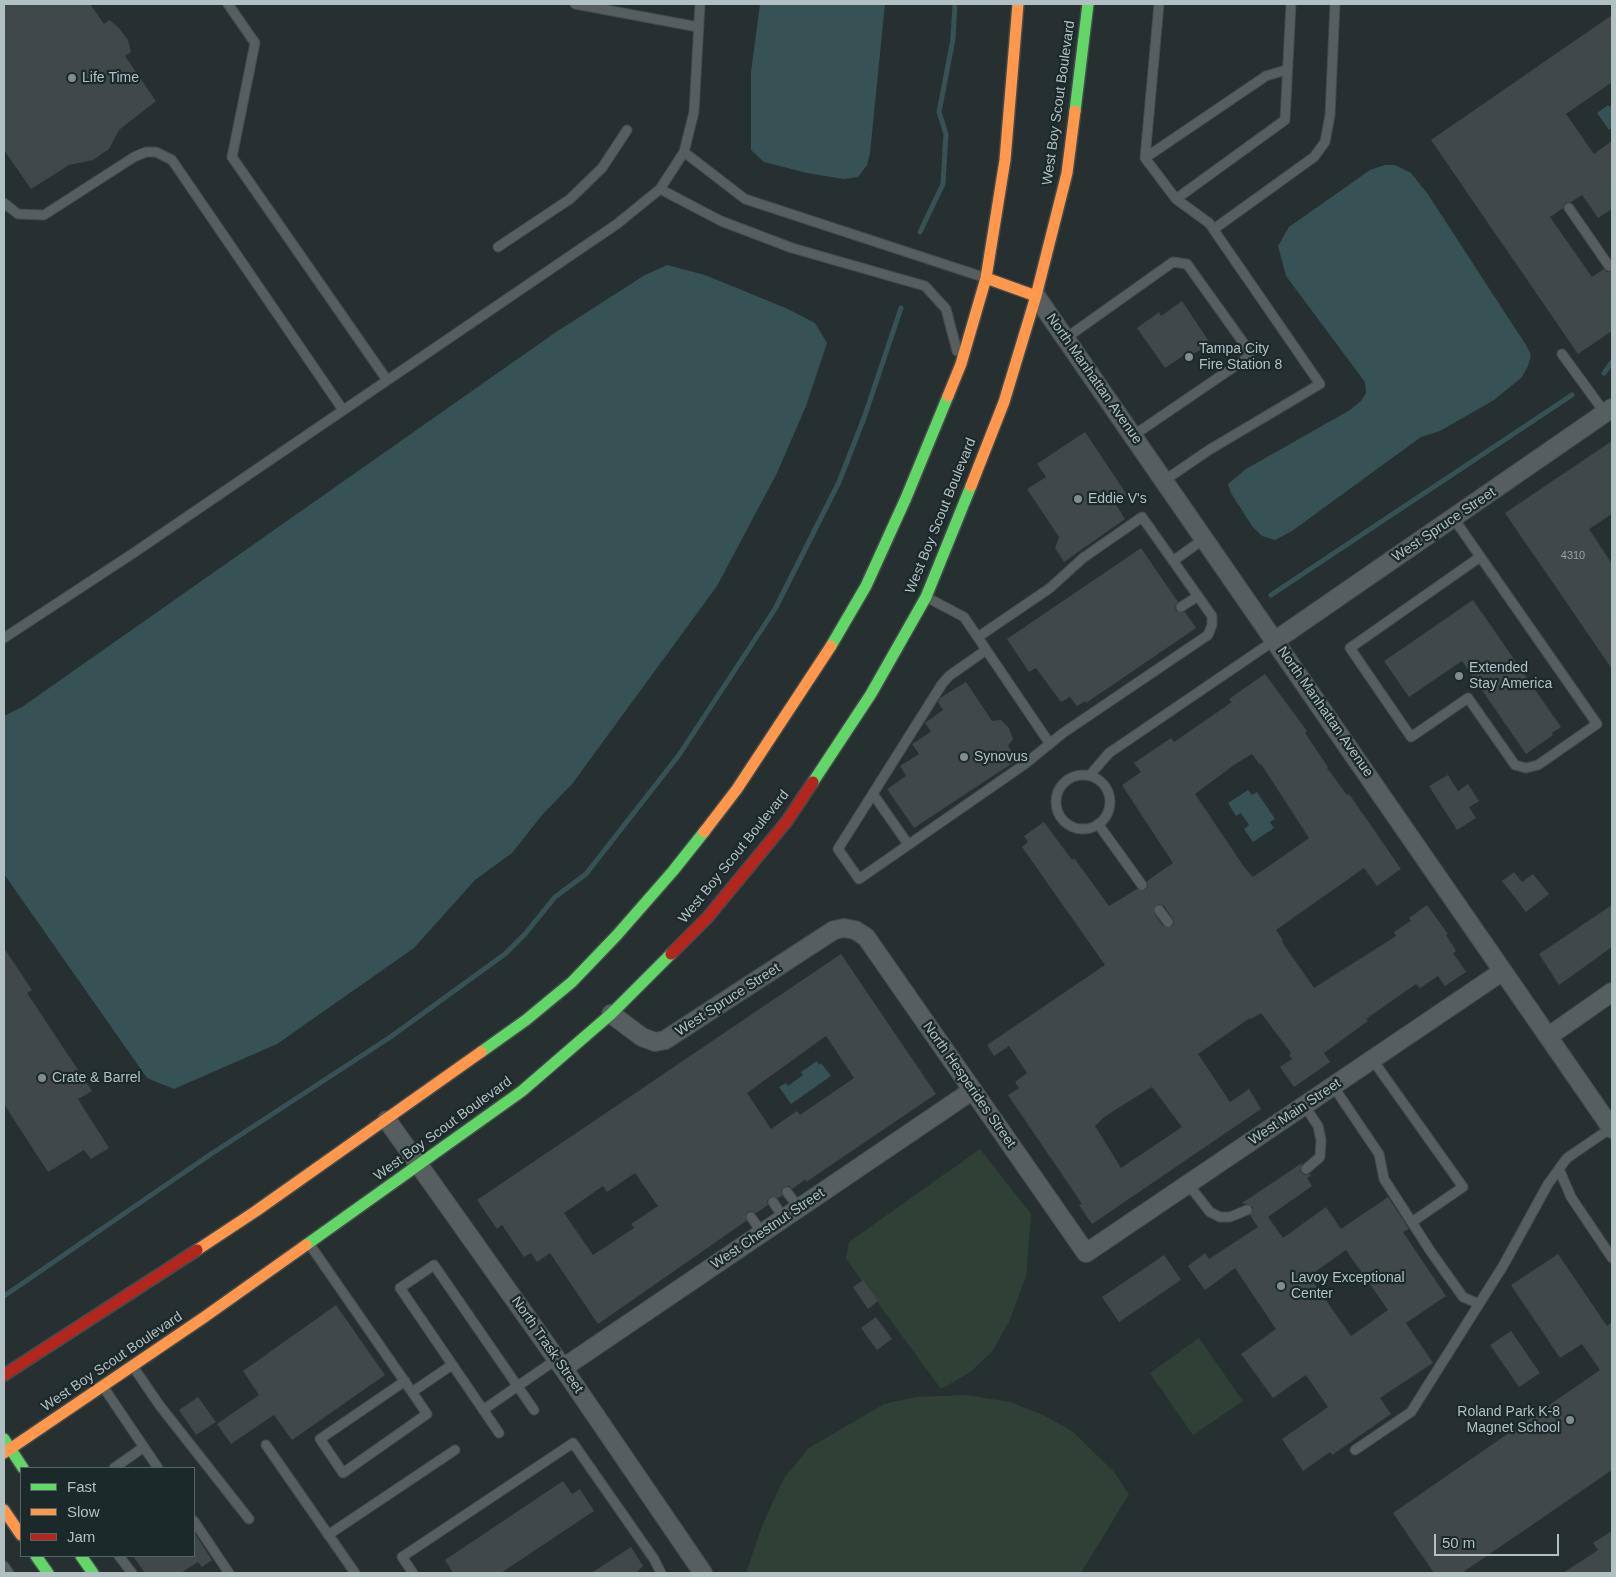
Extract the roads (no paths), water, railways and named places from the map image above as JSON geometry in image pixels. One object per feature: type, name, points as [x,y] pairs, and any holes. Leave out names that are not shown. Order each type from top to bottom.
[{"type":"main road","points":[[4,1376],[256,1211],[526,1020],[572,982],[673,871],[738,789],[816,672],[866,586],[906,498],[960,364],[986,278],[1006,160],[1018,4]]},
{"type":"main road","name":"West Boy Scout Boulevard","points":[[6,1447],[133,1365],[419,1166],[522,1091],[611,1014],[707,918],[787,821],[870,694],[926,597],[1004,402],[1036,296],[1067,172],[1088,4]]},
{"type":"main road","points":[[986,278],[1036,296]]},
{"type":"main road","points":[[6,1447],[22,1467]]},
{"type":"main road","points":[[4,1510],[20,1534]]},
{"type":"main road","points":[[37,1557],[48,1573]]},
{"type":"main road","points":[[82,1557],[93,1573]]},
{"type":"street","name":"North Manhattan Avenue","points":[[1036,296],[1276,640],[1612,1128]]},
{"type":"street","name":"West Spruce Street","points":[[1276,640],[1609,411]]},
{"type":"street","name":"West Spruce Street","points":[[611,1014],[642,1038],[655,1042],[665,1040],[834,930],[844,928]]},
{"type":"street","name":"North Hesperides Street","points":[[844,928],[855,930],[866,937],[1086,1253]]},
{"type":"street","name":"West Main Street","points":[[1086,1253],[1188,1184],[1309,1112],[1333,1086],[1503,971]]},
{"type":"street","points":[[1549,1036],[1612,992]]},
{"type":"street","name":"West Chestnut Street","points":[[560,1364],[762,1233],[973,1090]]},
{"type":"street","name":"North Trask Street","points":[[387,1120],[560,1364],[703,1573]]},
{"type":"lane","points":[[228,4],[255,43],[232,157],[387,380]]},
{"type":"lane","points":[[575,4],[698,27]]},
{"type":"lane","points":[[4,638],[617,224],[660,189],[684,152],[694,112],[700,4]]},
{"type":"lane","points":[[1159,4],[1145,158],[1176,199],[1209,223],[1214,229],[1320,384],[1165,480]]},
{"type":"lane","points":[[1176,199],[1285,120],[1286,70],[1291,4]]},
{"type":"lane","points":[[1214,229],[1314,157],[1325,142],[1331,106],[1335,4]]},
{"type":"lane","points":[[1145,158],[1266,76],[1286,70]]},
{"type":"lane","points":[[498,247],[570,199],[602,168],[627,130]]},
{"type":"lane","points":[[4,203],[18,214],[44,215],[134,157],[146,152],[156,152],[172,160],[343,410]]},
{"type":"lane","points":[[684,152],[744,198],[986,278]]},
{"type":"lane","points":[[660,189],[721,221],[792,248],[925,286],[946,308],[960,364]]},
{"type":"lane","points":[[1569,208],[1609,266]]},
{"type":"lane","points":[[1066,338],[1173,262],[1187,264],[1250,352],[1247,358],[1134,435]]},
{"type":"lane","points":[[1562,354],[1609,411]]},
{"type":"lane","points":[[978,637],[1050,588],[1083,558],[1142,517],[1212,616],[1212,625],[1208,635],[859,879],[838,849],[942,684],[949,676],[986,650]]},
{"type":"lane","points":[[1454,519],[1597,724],[1538,765],[1526,768],[1514,765],[1468,698],[1411,737],[1350,648],[1480,557]]},
{"type":"lane","points":[[1173,561],[1205,538]]},
{"type":"lane","points":[[1181,607],[1198,596]]},
{"type":"lane","points":[[926,597],[964,617],[1050,744]]},
{"type":"lane","points":[[1090,775],[1109,753],[1276,640]]},
{"type":"lane","points":[[1081,774],[1090,775],[1104,784],[1110,799],[1107,815],[1098,824],[1085,828],[1076,828],[1067,824],[1057,808],[1056,799],[1064,782],[1081,774]]},
{"type":"lane","points":[[873,794],[908,844]]},
{"type":"lane","points":[[1098,824],[1142,885]]},
{"type":"lane","points":[[1159,910],[1168,922]]},
{"type":"lane","points":[[1372,1059],[1463,1187],[1412,1222]]},
{"type":"lane","points":[[1333,1086],[1379,1154],[1384,1179],[1412,1222],[1463,1297],[1479,1304]]},
{"type":"lane","points":[[1306,1169],[1320,1157],[1321,1140],[1318,1126],[1309,1112]]},
{"type":"lane","points":[[1355,1450],[1411,1412],[1479,1304],[1548,1184],[1567,1158],[1612,1128]]},
{"type":"lane","points":[[1559,1169],[1571,1197],[1612,1258]]},
{"type":"lane","points":[[1188,1184],[1210,1212],[1220,1217],[1230,1217],[1247,1210]]},
{"type":"lane","points":[[787,1192],[791,1213]]},
{"type":"lane","points":[[773,1202],[791,1213]]},
{"type":"lane","points":[[751,1217],[762,1233]]},
{"type":"lane","points":[[308,1243],[427,1414],[343,1473],[320,1439],[404,1382]]},
{"type":"lane","points":[[499,1433],[400,1288],[434,1265],[534,1410]]},
{"type":"lane","points":[[483,1410],[518,1387],[560,1364]]},
{"type":"lane","points":[[133,1365],[160,1406],[249,1519]]},
{"type":"lane","points":[[412,1392],[452,1365]]},
{"type":"lane","points":[[102,1386],[157,1467]]},
{"type":"lane","points":[[413,1573],[402,1557],[573,1443],[654,1559],[661,1573]]},
{"type":"lane","points":[[266,1445],[354,1573]]},
{"type":"lane","points":[[115,1467],[144,1447]]},
{"type":"lane","points":[[328,1535],[455,1450]]},
{"type":"lane","points":[[195,1522],[229,1573]]},
{"type":"lane","points":[[120,1557],[132,1573]]},
{"type":"lane","points":[[4,1566],[9,1573]]},
{"type":"water","points":[[760,4],[885,4],[870,153],[867,165],[858,177],[844,179],[807,173],[764,162],[751,150],[751,72]]},
{"type":"water","points":[[1608,105],[1609,107],[1612,105],[1612,128],[1609,130],[1597,113]]},
{"type":"water","points":[[1385,165],[1395,165],[1411,173],[1427,193],[1526,345],[1531,355],[1528,366],[1521,378],[1494,400],[1440,431],[1421,437],[1292,531],[1275,540],[1262,536],[1252,526],[1231,493],[1228,484],[1246,469],[1350,410],[1361,401],[1366,393],[1365,382],[1286,276],[1278,246],[1289,227],[1370,170]]},
{"type":"water","points":[[667,265],[705,275],[788,309],[815,323],[827,343],[806,406],[777,473],[717,586],[572,784],[542,815],[512,853],[475,880],[414,948],[277,1044],[174,1089],[147,1078],[4,874],[4,716],[22,707],[556,332],[645,275]]},
{"type":"water","points":[[1248,790],[1252,795],[1257,792],[1275,819],[1270,822],[1274,828],[1253,842],[1244,829],[1249,825],[1241,813],[1236,816],[1228,803]]},
{"type":"water","points":[[817,1061],[819,1065],[821,1063],[831,1076],[791,1104],[779,1087],[786,1083],[788,1086],[803,1075],[801,1072]]},
{"type":"waterway","points":[[920,232],[943,184],[946,134],[939,112],[953,39],[955,4]]},
{"type":"waterway","points":[[4,1296],[211,1154],[389,1038],[505,954],[525,934],[555,897],[586,874],[679,755],[775,609],[839,482],[864,418],[901,308]]},
{"type":"waterway","points":[[1604,373],[1612,362]]},
{"type":"waterway","points":[[1271,595],[1572,395]]},
{"type":"place","name":"Life Time","points":[[72,78]]},
{"type":"place","name":"Tampa City Fire Station 8","points":[[1189,357]]},
{"type":"place","name":"Eddie V's","points":[[1078,499]]},
{"type":"place","name":"Extended Stay America","points":[[1459,676]]},
{"type":"place","name":"Synovus","points":[[964,757]]},
{"type":"place","name":"Crate & Barrel","points":[[42,1078]]},
{"type":"place","name":"Lavoy Exceptional Center","points":[[1281,1286]]},
{"type":"place","name":"Roland Park K-8 Magnet School","points":[[1570,1420]]}]
